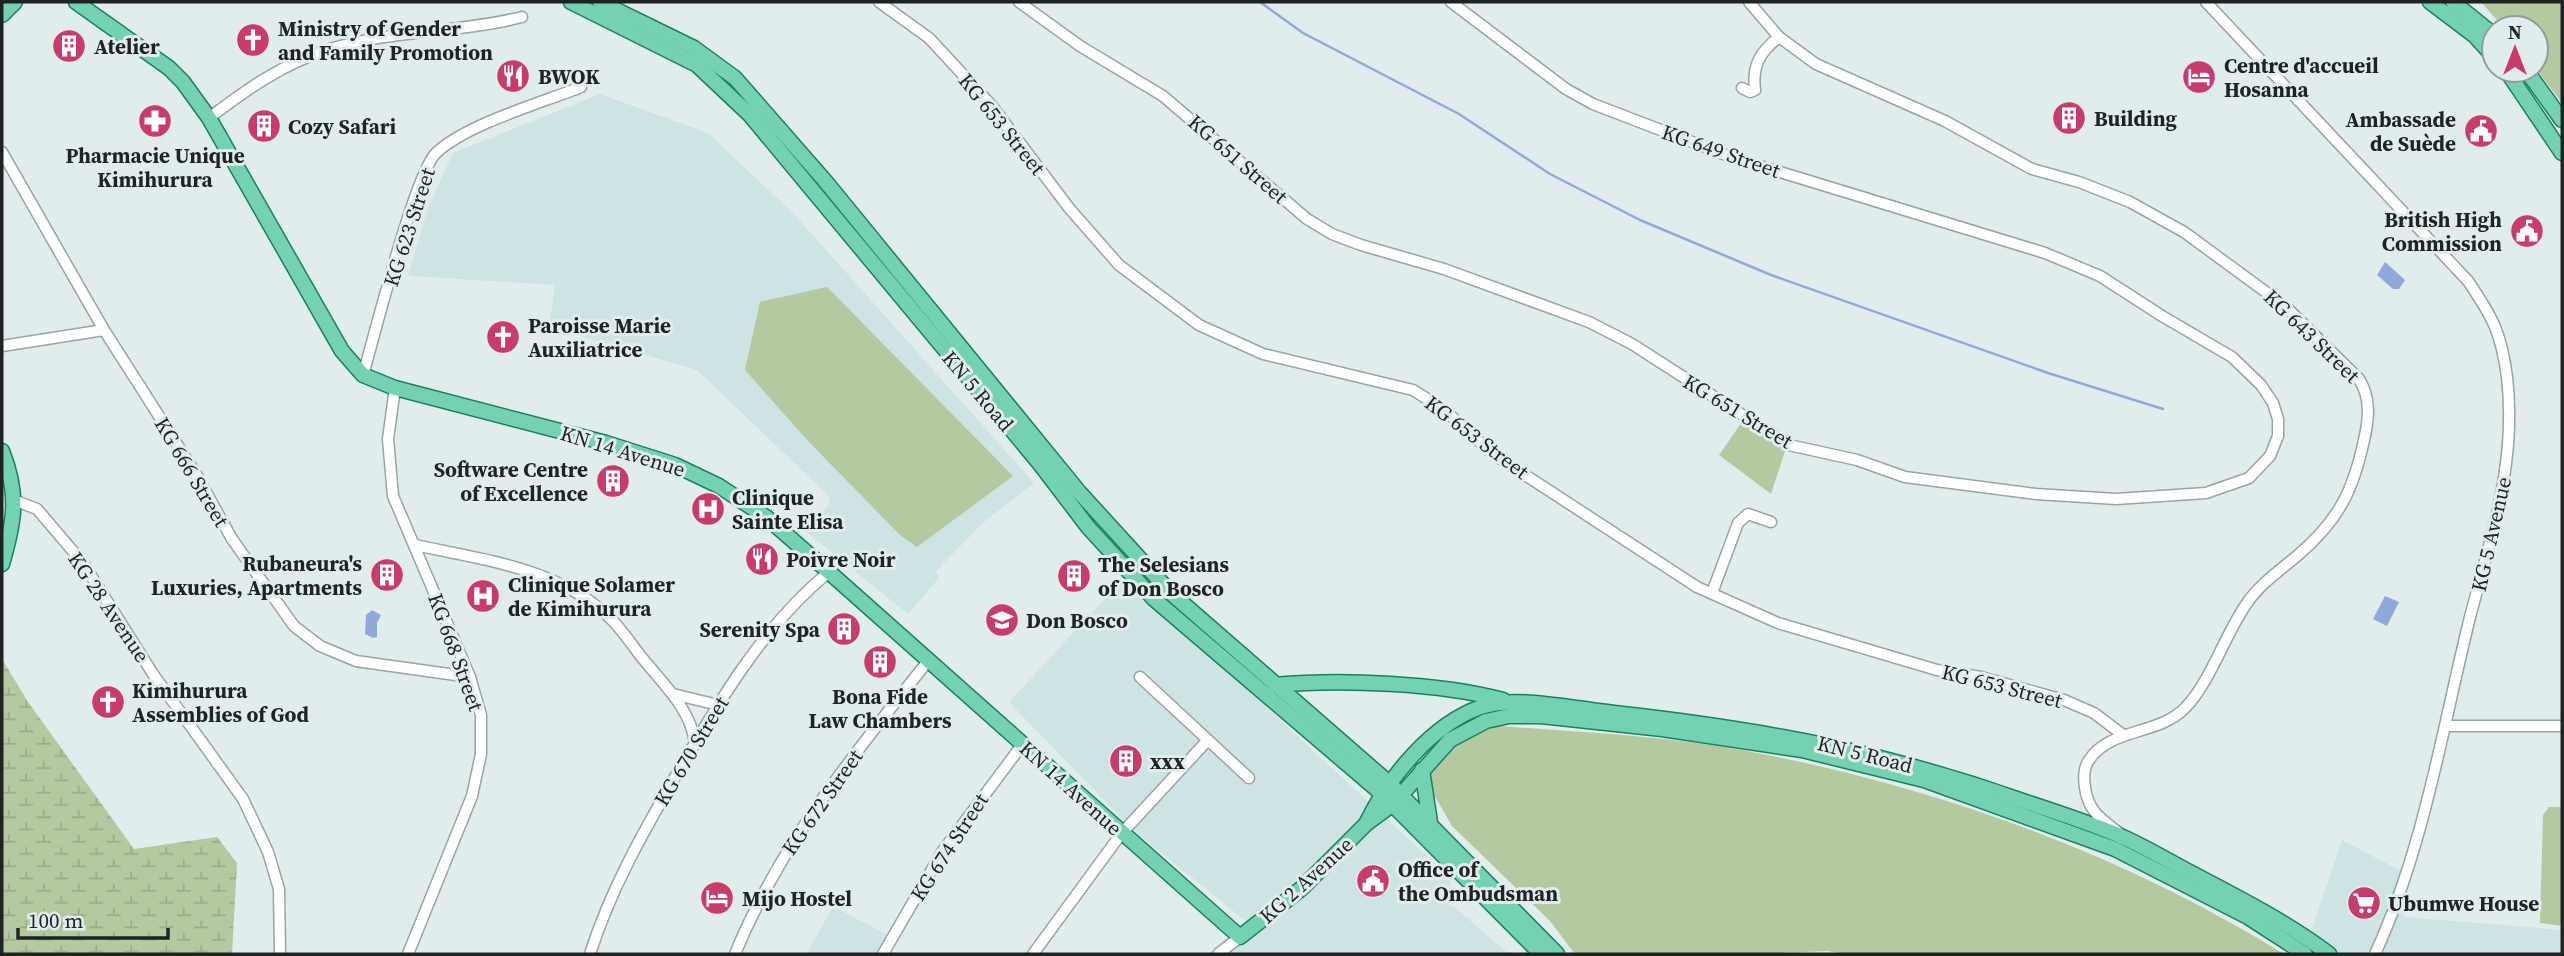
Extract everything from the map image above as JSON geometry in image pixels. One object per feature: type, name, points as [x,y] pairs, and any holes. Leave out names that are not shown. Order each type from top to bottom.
[{"type":"main road","points":[[2,15],[15,2]]},
{"type":"main road","name":"KN 14 Avenue","points":[[76,2],[169,68],[209,118],[331,334],[354,367],[363,375],[395,387],[606,443],[676,465],[719,486],[765,517],[829,572],[1240,937]]},
{"type":"main road","name":"KN 5 Road","points":[[571,2],[677,54],[719,83],[750,115],[1040,464],[1088,527],[1154,599],[1385,788]]},
{"type":"main road","name":"KN 5 Road","points":[[600,2],[694,48],[735,78],[826,182],[1079,492],[1172,594],[1275,685],[1397,799],[1437,752],[1465,730],[1509,716],[1541,716],[1648,727],[1802,750],[1924,780],[2115,849],[2248,917],[2305,954]]},
{"type":"main road","points":[[2430,2],[2480,42]]},
{"type":"main road","points":[[2453,2],[2480,24]]},
{"type":"main road","points":[[2515,84],[2562,153]]},
{"type":"main road","points":[[2536,84],[2562,120]]},
{"type":"main road","points":[[2,451],[16,501],[12,531],[2,564]]},
{"type":"main road","points":[[1275,685],[1319,681],[1459,691],[1515,704]]},
{"type":"main road","name":"KN 5 Road","points":[[1366,824],[1385,788],[1450,724],[1481,707],[1515,704],[1676,719],[1834,745],[1938,772],[2125,839],[2266,913],[2329,954]]},
{"type":"main road","points":[[1422,770],[1430,822]]},
{"type":"main road","points":[[1397,799],[1430,822],[1541,954]]},
{"type":"main road","points":[[1397,799],[1485,890],[1557,954]]},
{"type":"main road","name":"KG 2 Avenue","points":[[1240,937],[1302,888],[1366,824],[1397,799]]},
{"type":"street","name":"KG 653 Street","points":[[878,2],[929,38],[992,106],[1097,242],[1119,265],[1170,306],[1199,325],[1263,354],[1364,376],[1413,390],[1428,398],[1493,454],[1712,593],[1790,627],[1937,670],[1981,677],[2064,700],[2094,713],[2123,736]]},
{"type":"street","name":"KG 651 Street","points":[[1019,2],[1080,46],[1163,96],[1307,219],[1332,234],[1444,269],[1589,322],[1632,344],[1789,445],[1857,460],[1905,477],[2036,494],[2116,499],[2206,493],[2234,485],[2258,470],[2270,456],[2278,436],[2278,419],[2273,403],[2249,373],[2232,357],[2101,276],[2081,265],[2018,244]]},
{"type":"street","name":"KG 649 Street","points":[[1451,2],[1566,89],[1593,104],[1731,157],[2018,244]]},
{"type":"street","name":"KG 643 Street","points":[[1749,2],[1780,37],[1816,64],[1945,121],[2032,169],[2079,182],[2130,202],[2184,232],[2285,306],[2359,379],[2365,389],[2368,424],[2362,452],[2351,490],[2336,516],[2308,546],[2256,591],[2230,627],[2200,688],[2186,708],[2158,726],[2123,736],[2089,760],[2085,770],[2086,790],[2093,811],[2125,839]]},
{"type":"street","name":"KG 5 Avenue","points":[[2206,2],[2468,281],[2494,320],[2507,380],[2506,468],[2499,514],[2470,618],[2447,726],[2403,884],[2375,954]]},
{"type":"street","points":[[209,118],[256,82],[330,49],[387,37],[481,27],[522,16]]},
{"type":"street","points":[[1742,88],[1750,92],[1755,90],[1757,61],[1765,48],[1780,37]]},
{"type":"street","name":"KG 623 Street","points":[[363,375],[417,193],[432,158],[464,134],[582,87]]},
{"type":"street","name":"KG 666 Street","points":[[2,152],[104,330],[196,474],[245,559],[284,613],[305,636],[336,654],[356,661],[470,677]]},
{"type":"street","points":[[2,346],[104,330]]},
{"type":"street","name":"KG 668 Street","points":[[395,387],[388,439],[390,480],[398,512],[415,545],[470,677],[481,715],[478,774],[408,954]]},
{"type":"street","name":"KG 28 Avenue","points":[[16,501],[37,509],[83,564],[181,714],[243,799],[268,852],[279,890],[280,954]]},
{"type":"street","points":[[1712,593],[1738,523],[1748,514],[1771,522]]},
{"type":"street","points":[[415,545],[534,573],[578,592],[612,621],[673,694],[688,718],[695,744]]},
{"type":"street","name":"KG 670 Street","points":[[590,954],[629,855],[718,705],[789,607],[829,572]]},
{"type":"street","name":"KG 672 Street","points":[[735,954],[764,888],[799,830],[928,661]]},
{"type":"street","points":[[1140,677],[1249,778]]},
{"type":"street","points":[[673,694],[718,705]]},
{"type":"street","points":[[2447,726],[2562,726]]},
{"type":"street","points":[[1032,954],[1121,834],[1207,741]]},
{"type":"street","name":"KG 674 Street","points":[[883,954],[942,852],[1022,745]]},
{"type":"street","name":"KG 2 Avenue","points":[[1218,954],[1240,937]]},
{"type":"shaded area","points":[[600,94],[708,133],[794,214],[1034,483],[984,522],[936,571],[939,578],[908,614],[804,530],[828,506],[830,497],[697,370],[549,327],[555,285],[408,276],[428,208],[453,153]]},
{"type":"shaded area","points":[[1125,577],[1451,878],[1446,900],[1509,954],[1228,954],[1256,929],[1135,832],[1009,702]]},
{"type":"shaded area","points":[[2342,840],[2401,871],[2405,917],[2562,930],[2562,954],[2336,954],[2310,934]]},
{"type":"shaded area","points":[[833,906],[887,935],[877,954],[807,954]]},
{"type":"green space","points":[[2481,2],[2562,2],[2562,103],[2547,84],[2550,84],[2550,14],[2492,14]]},
{"type":"green space","points":[[827,287],[1013,476],[917,547],[900,535],[808,441],[745,370],[760,302]]},
{"type":"green space","points":[[1744,419],[1788,442],[1771,494],[1719,455]]},
{"type":"green space","points":[[2,659],[28,702],[134,849],[217,837],[237,863],[232,954],[2,954]]},
{"type":"green space","points":[[1499,726],[1624,735],[1747,751],[1818,766],[1957,804],[2092,854],[2221,917],[2284,954],[1843,954],[1828,951],[1575,954],[1550,921],[1452,826],[1433,793],[1429,771],[1437,762],[1460,742]]},
{"type":"green space","points":[[2549,807],[2562,807],[2562,926],[2540,923],[2543,815]]},
{"type":"water","points":[[2385,262],[2405,280],[2399,289],[2393,289],[2377,275]]},
{"type":"water","points":[[2385,596],[2399,602],[2387,626],[2373,619]]},
{"type":"water","points":[[372,610],[381,615],[377,623],[377,637],[373,638],[365,634],[366,615]]},
{"type":"waterway","points":[[1260,2],[1303,33],[1459,114],[1550,174],[1640,220],[1771,275],[2048,373],[2163,409]]},
{"type":"place","name":"Ministry of Gender and Family Promotion","points":[[253,40]]},
{"type":"place","name":"Atelier","points":[[69,46]]},
{"type":"place","name":"BWOK","points":[[513,76]]},
{"type":"place","name":"Centre d'accueil Hosanna","points":[[2199,77]]},
{"type":"place","name":"Building","points":[[2069,118]]},
{"type":"place","name":"Pharmacie Unique Kimihurura","points":[[155,121]]},
{"type":"place","name":"Cozy Safari","points":[[264,126]]},
{"type":"place","name":"Ambassade de Suède","points":[[2481,131]]},
{"type":"place","name":"British High Commission","points":[[2527,231]]},
{"type":"place","name":"Paroisse Marie Auxiliatrice","points":[[503,337]]},
{"type":"place","name":"Software Centre of Excellence","points":[[613,481]]},
{"type":"place","name":"Clinique Sainte Elisa","points":[[708,509]]},
{"type":"place","name":"Poivre Noir","points":[[762,559]]},
{"type":"place","name":"Rubaneura's Luxuries, Apartments","points":[[387,575]]},
{"type":"place","name":"The Selesians of Don Bosco","points":[[1074,576]]},
{"type":"place","name":"Clinique Solamer de Kimihurura","points":[[483,596]]},
{"type":"place","name":"Don Bosco","points":[[1002,620]]},
{"type":"place","name":"Serenity Spa","points":[[844,629]]},
{"type":"place","name":"Bona Fide Law Chambers","points":[[880,662]]},
{"type":"place","name":"Kimihurura Assemblies of God","points":[[108,702]]},
{"type":"place","name":"xxx","points":[[1126,761]]},
{"type":"place","name":"Office of the Ombudsman","points":[[1373,881]]},
{"type":"place","name":"Mijo Hostel","points":[[717,898]]},
{"type":"place","name":"Ubumwe House","points":[[2364,903]]}]
